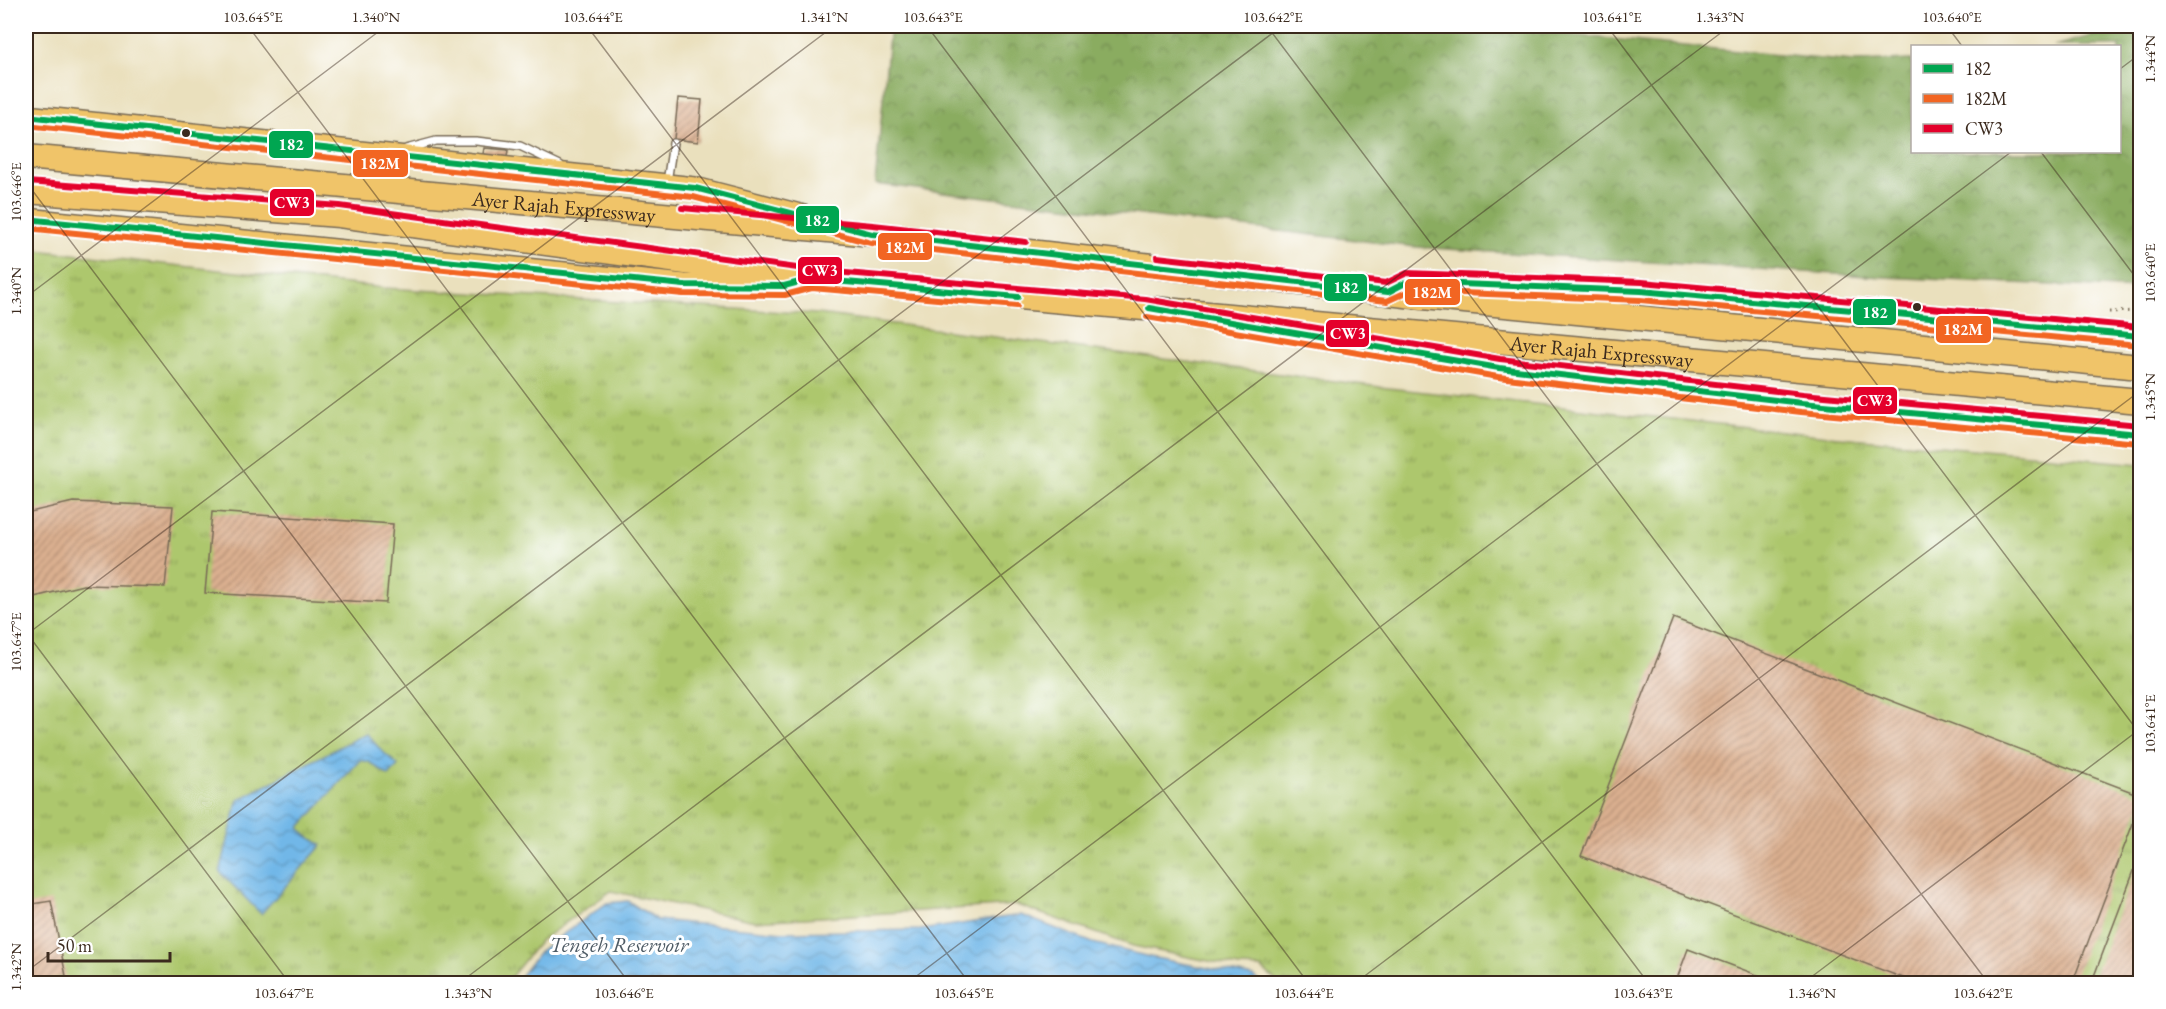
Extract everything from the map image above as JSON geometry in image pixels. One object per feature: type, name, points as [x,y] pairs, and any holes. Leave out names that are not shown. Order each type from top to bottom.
[{"type":"highway","name":"Ayer Rajah Expressway","points":[[26,157],[872,234],[1423,297],[2140,367]]},
{"type":"highway","name":"Ayer Rajah Expressway","points":[[26,191],[339,215],[811,279],[2140,401]]},
{"type":"highway","points":[[1388,292],[1407,282],[1641,291],[2140,336]]},
{"type":"highway","points":[[1144,308],[1499,369],[1802,403],[2140,434]]},
{"type":"main road","points":[[26,116],[695,188],[872,234]]},
{"type":"main road","points":[[26,219],[684,285],[784,286],[811,279]]},
{"type":"lane","points":[[666,185],[673,143]]},
{"type":"green space","points":[[890,26],[1475,26],[1853,62],[1911,60],[1911,153],[2121,153],[2121,45],[2058,45],[2129,26],[2140,26],[2140,289],[1883,277],[1416,247],[875,184]]},
{"type":"green space","points":[[26,249],[384,288],[818,314],[1388,388],[1828,436],[2140,464],[2140,983],[1278,983],[1261,968],[1239,967],[1133,946],[1017,905],[755,921],[611,891],[540,941],[506,983],[26,984]]},
{"type":"water","points":[[366,733],[398,765],[389,776],[369,762],[360,760],[299,828],[322,845],[261,914],[220,872],[238,800]]},
{"type":"water","name":"Tengeh Reservoir","points":[[628,901],[657,920],[783,932],[921,930],[1021,915],[1093,943],[1150,957],[1254,977],[1262,983],[515,983],[541,950],[607,903]]},
{"type":"building","points":[[678,98],[702,100],[698,142],[674,139]]},
{"type":"building","points":[[484,148],[508,150],[507,157],[483,154]]},
{"type":"building","points":[[73,502],[173,506],[165,587],[83,585],[26,599],[26,513]]},
{"type":"building","points":[[212,512],[393,524],[386,603],[205,593]]},
{"type":"building","points":[[1673,618],[2140,795],[2140,805],[2072,984],[1919,984],[1581,856]]},
{"type":"building","points":[[2140,855],[2140,984],[2091,984]]},
{"type":"building","points":[[51,901],[66,976],[26,984],[26,905]]},
{"type":"building","points":[[1688,949],[1779,983],[1675,984]]},
{"type":"transit line","name":"182","points":[[26,116],[695,188],[872,234],[1388,292],[1407,282],[1641,291],[2140,336]]},
{"type":"transit line","name":"182M","points":[[26,125],[693,197],[871,243],[1387,301],[1409,291],[1640,300],[2139,345]]},
{"type":"transit line","name":"CW3","points":[[27,182],[340,206],[812,270],[1145,299],[1500,359],[1803,394],[2140,425]]},
{"type":"transit line","name":"CW3","points":[[682,208],[873,225],[1026,242]]},
{"type":"transit line","name":"182","points":[[26,219],[684,285],[784,286],[811,279],[1018,297]]},
{"type":"transit line","name":"182M","points":[[26,228],[683,294],[785,295],[812,288],[1017,306]]},
{"type":"transit line","name":"CW3","points":[[1157,257],[1386,283],[1407,273],[1642,282],[2140,327]]},
{"type":"transit line","name":"182","points":[[1149,308],[1499,368],[1802,403],[2140,434]]},
{"type":"transit line","name":"182M","points":[[1147,317],[1498,377],[1801,412],[2139,443]]}]
